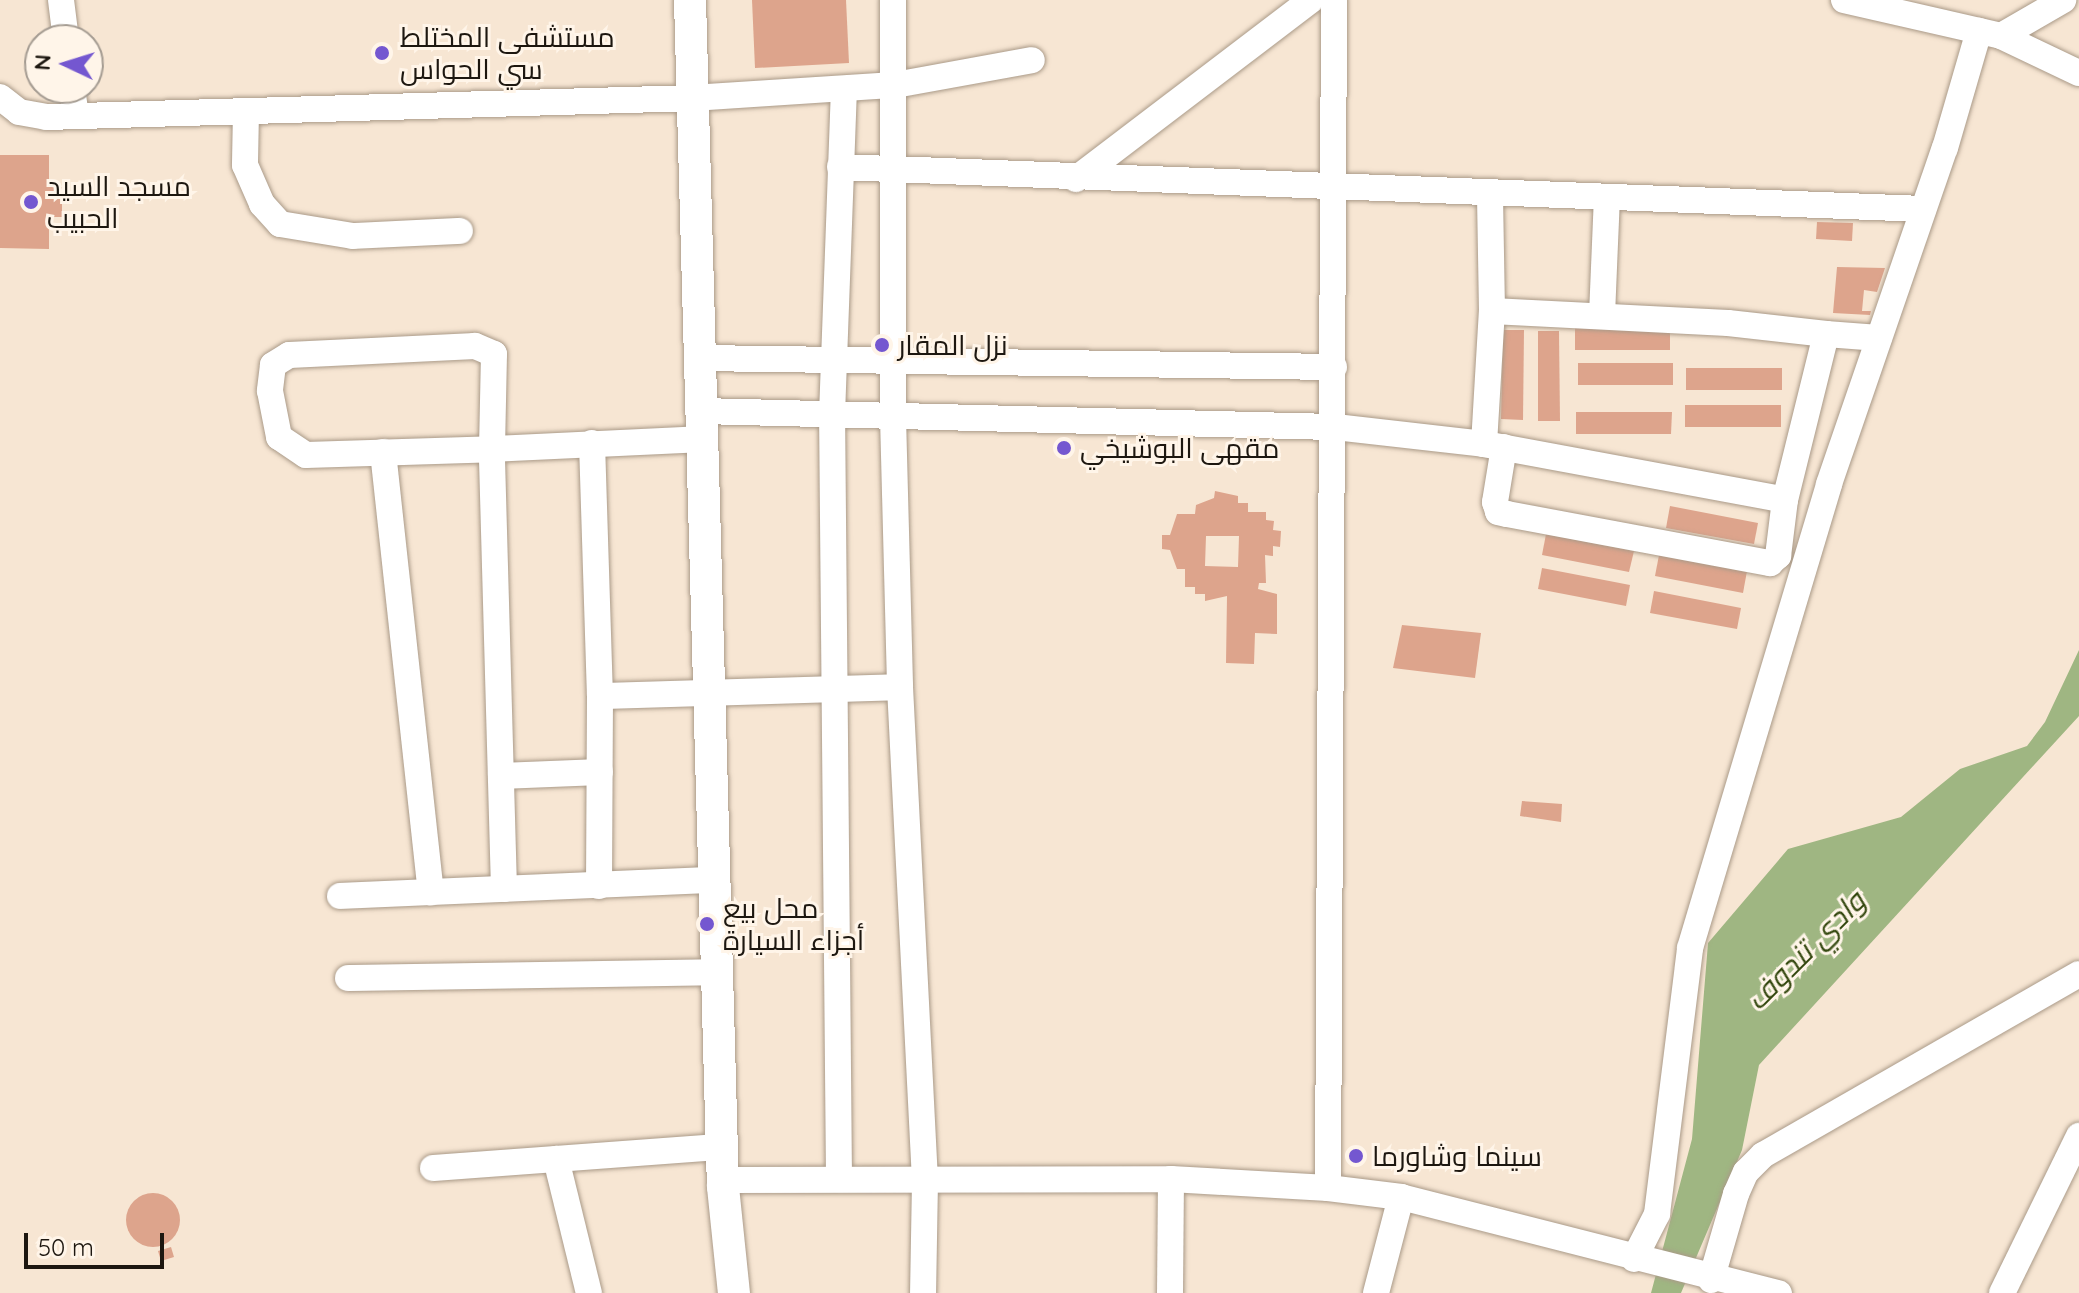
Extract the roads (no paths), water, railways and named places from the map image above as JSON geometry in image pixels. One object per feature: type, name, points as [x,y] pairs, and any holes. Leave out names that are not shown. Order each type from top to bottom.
[{"type":"main road","points":[[690,0],[723,1180],[734,1293]]},
{"type":"street","points":[[61,0],[64,24]]},
{"type":"street","points":[[893,0],[896,168],[893,417],[900,687],[925,1181],[923,1293]]},
{"type":"street","points":[[1076,179],[1311,0]]},
{"type":"street","points":[[1328,1188],[1335,427],[1334,0]]},
{"type":"street","points":[[1844,0],[1990,33],[2079,73]]},
{"type":"street","points":[[1634,1259],[1657,1214],[1690,948],[1829,484],[1923,209],[1990,33],[2063,0]]},
{"type":"street","points":[[0,97],[19,112],[76,116],[692,98],[895,85],[1032,60]]},
{"type":"street","points":[[839,1179],[832,358],[844,89]]},
{"type":"street","points":[[74,104],[76,116]]},
{"type":"street","points":[[246,111],[245,165],[262,204],[280,224],[353,236],[460,231]]},
{"type":"street","points":[[840,167],[1076,179],[1923,209]]},
{"type":"street","points":[[1490,193],[1495,502],[1498,512],[1770,563],[1778,556],[1785,500],[1826,334]]},
{"type":"street","points":[[1602,315],[1607,197]]},
{"type":"street","points":[[1492,311],[1602,315],[1879,338]]},
{"type":"street","points":[[504,889],[492,449],[494,354],[483,346],[279,357],[270,391],[279,437],[289,447],[306,455],[492,449],[592,443],[701,425],[832,415],[1335,427],[1494,446],[1785,500]]},
{"type":"street","points":[[699,358],[892,358],[1334,367]]},
{"type":"street","points":[[592,443],[600,696],[599,886]]},
{"type":"street","points":[[383,452],[431,892]]},
{"type":"street","points":[[600,696],[836,686],[900,687]]},
{"type":"street","points":[[501,776],[600,772]]},
{"type":"street","points":[[340,896],[713,880]]},
{"type":"street","points":[[348,978],[716,972]]},
{"type":"street","points":[[1711,1280],[1736,1194],[1746,1172],[1763,1155],[2079,974]]},
{"type":"street","points":[[2002,1293],[2079,1136]]},
{"type":"street","points":[[433,1168],[722,1147]]},
{"type":"street","points":[[556,1159],[589,1293]]},
{"type":"street","points":[[1170,1293],[1171,1179]]},
{"type":"street","points":[[723,1180],[1171,1179],[1328,1188],[1401,1197],[1711,1280],[1771,1292]]},
{"type":"street","points":[[1376,1293],[1401,1197]]},
{"type":"water","name":"وادي تندوف","points":[[2079,650],[2079,716],[1759,1065],[1742,1150],[1681,1293],[1651,1293],[1692,1139],[1708,943],[1788,849],[1901,817],[1960,769],[2027,746],[2045,722]]},
{"type":"place","name":"مستشفى المختلط سي الحواس","points":[[382,53]]},
{"type":"place","name":"مسجد السيد الحبيب","points":[[31,202]]},
{"type":"place","name":"نزل المقار","points":[[882,345]]},
{"type":"place","name":"مقهى البوشيخي","points":[[1064,448]]},
{"type":"place","name":"محل بيع أجزاء السيارة","points":[[707,924]]},
{"type":"place","name":"سينما وشاورما","points":[[1356,1156]]}]
